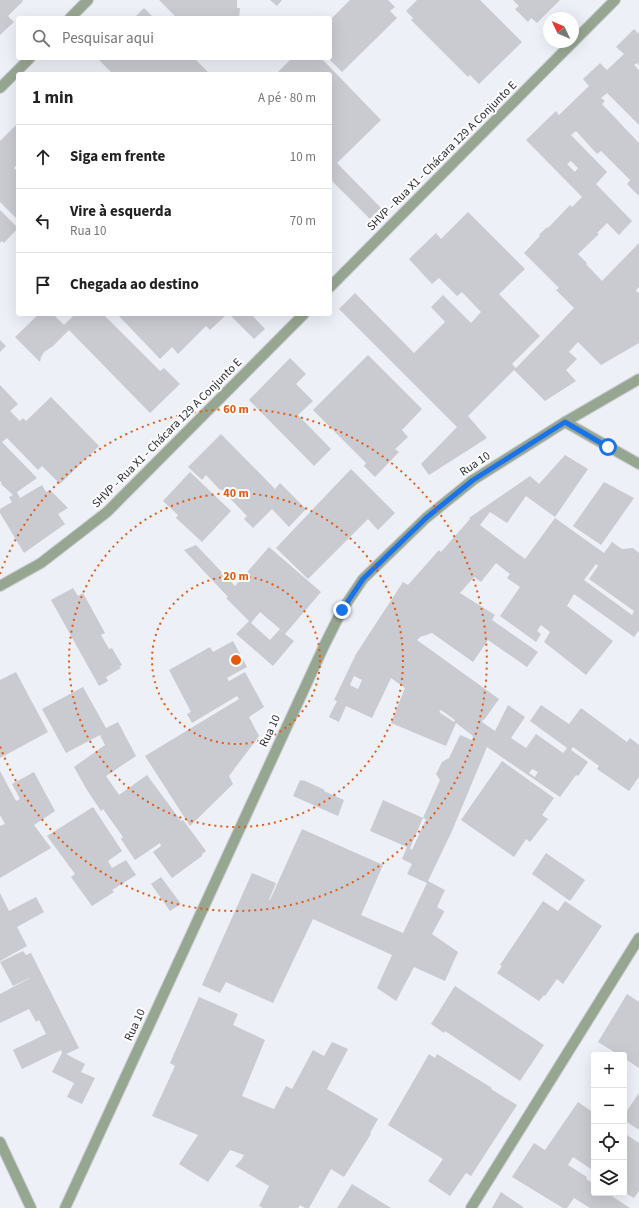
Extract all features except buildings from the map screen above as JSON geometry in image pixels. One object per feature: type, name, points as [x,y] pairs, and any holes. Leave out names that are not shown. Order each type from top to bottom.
[{"type":"street","points":[[72,16],[88,0]]},
{"type":"street","name":"SHVP - Rua X1 - Chácara 129 A Conjunto E","points":[[579,36],[614,0]]},
{"type":"street","name":"SHVP - Rua X1 - Chácara 129 A Conjunto E","points":[[332,286],[567,48]]},
{"type":"street","points":[[0,88],[28,60]]},
{"type":"street","name":"SHVP - Rua X1 - Chácara 129 A Conjunto E","points":[[0,586],[41,563],[107,512],[302,316]]},
{"type":"street","name":"Rua 10","points":[[64,1208],[324,646],[342,610],[363,579],[426,518],[473,480],[565,422],[639,379]]},
{"type":"street","points":[[565,422],[639,464]]},
{"type":"street","points":[[471,1208],[639,938]]},
{"type":"street","points":[[0,1142],[31,1208]]},
{"type":"route","points":[[342,610],[363,579],[426,518],[473,480],[565,422],[608,447]]}]
